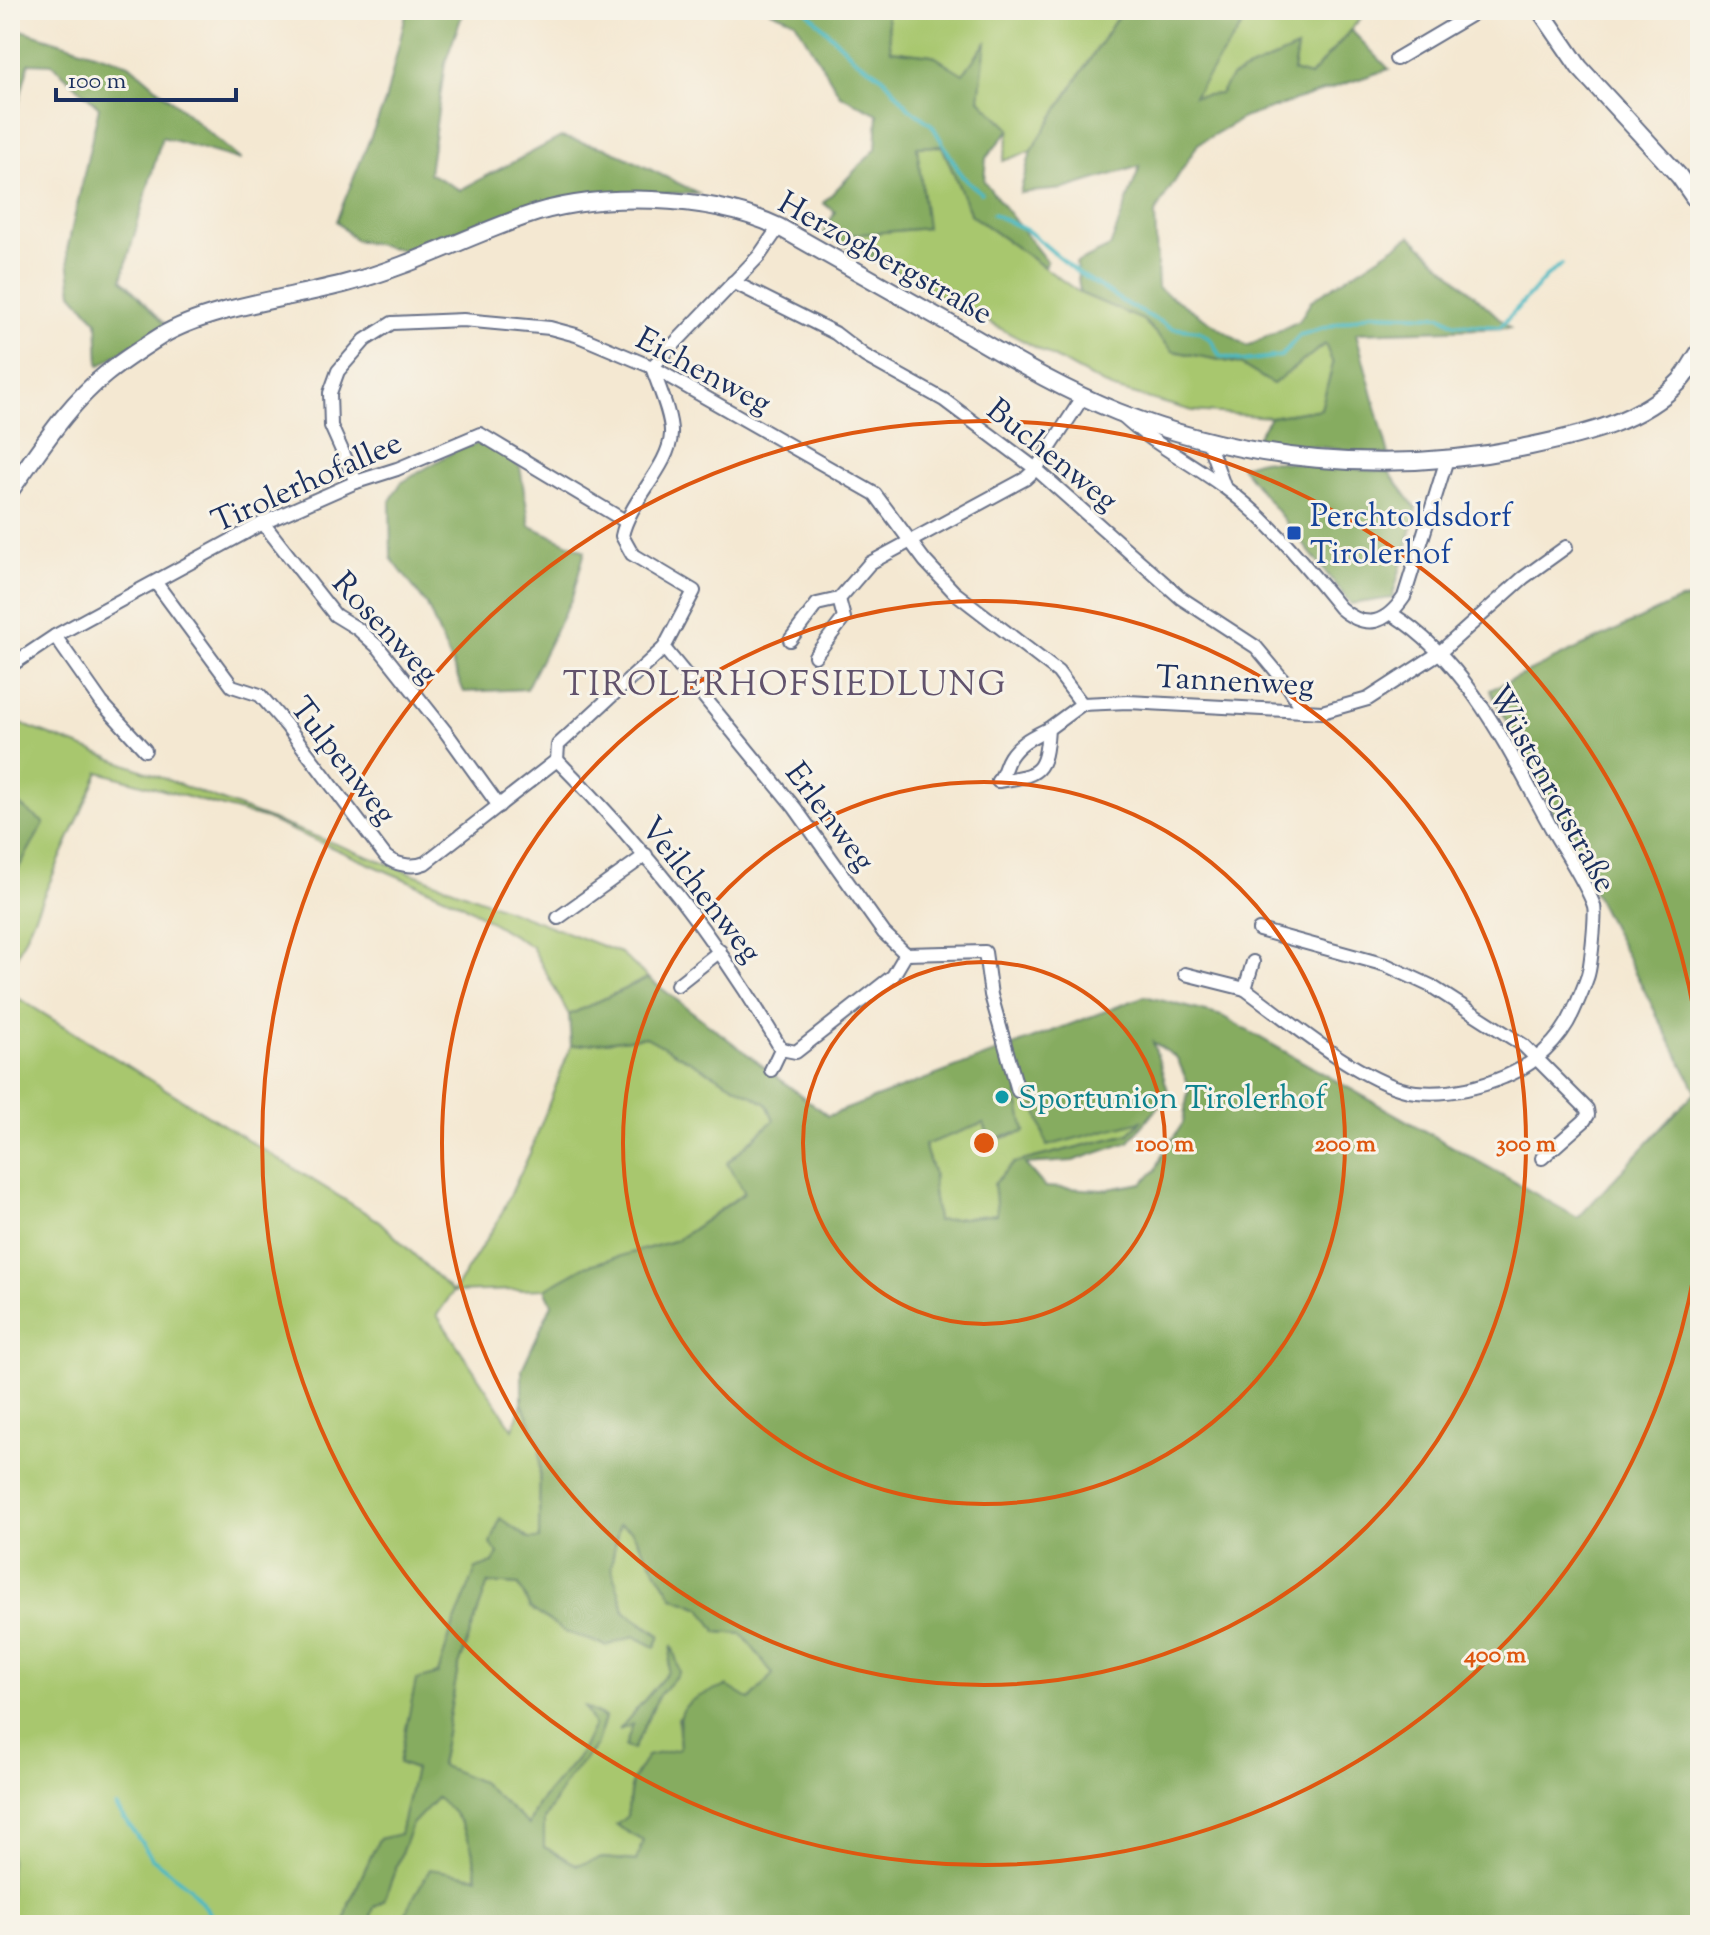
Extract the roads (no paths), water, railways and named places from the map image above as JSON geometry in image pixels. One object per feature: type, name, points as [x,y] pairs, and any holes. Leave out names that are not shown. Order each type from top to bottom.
[{"type":"main road","points":[[1540,10],[1579,67],[1679,176],[1700,206]]},
{"type":"main road","name":"Herzogbergstraße","points":[[10,491],[70,409],[105,374],[165,334],[226,311],[381,274],[526,216],[598,201],[694,203],[744,213],[779,227],[1033,372],[1083,397],[1120,413],[1207,439],[1308,458],[1353,462],[1447,459],[1542,444],[1609,427],[1659,399],[1680,381],[1700,351]]},
{"type":"street","points":[[1396,59],[1479,10]]},
{"type":"street","points":[[499,806],[557,760],[558,745],[664,648],[694,591],[632,554],[622,536],[625,521],[670,446],[672,430],[652,367],[759,256],[779,227]]},
{"type":"street","name":"Buchenweg","points":[[733,282],[835,333],[865,356],[944,400],[1036,469],[1181,598],[1256,647],[1304,711]]},
{"type":"street","name":"Eichenweg","points":[[356,482],[331,426],[330,393],[338,371],[365,340],[392,323],[463,320],[550,328],[576,335],[652,367],[875,494],[925,561],[954,592],[1058,672],[1082,704]]},
{"type":"street","points":[[790,640],[817,604],[839,599],[870,563],[1025,479],[1036,469],[1083,397]]},
{"type":"street","points":[[1120,413],[1158,446],[1224,486],[1286,541],[1340,608],[1361,621],[1373,621],[1392,614],[1404,597],[1447,459]]},
{"type":"street","name":"Tirolerhofallee","points":[[10,666],[55,636],[263,523],[356,482],[397,469],[480,434],[625,521]]},
{"type":"street","points":[[1207,439],[1224,486]]},
{"type":"street","name":"Rosenweg","points":[[263,523],[335,615],[358,629],[379,648],[499,806]]},
{"type":"street","name":"Tannenweg","points":[[1082,704],[1128,702],[1322,712],[1368,699],[1439,653],[1523,578],[1566,547]]},
{"type":"street","name":"Tulpenweg","points":[[156,583],[232,686],[260,695],[286,725],[386,857],[398,864],[425,863],[499,806]]},
{"type":"street","points":[[815,656],[844,618],[839,599]]},
{"type":"street","name":"Wüstenrotstraße","points":[[1185,974],[1245,989],[1354,1067],[1379,1081],[1414,1092],[1448,1092],[1480,1087],[1517,1072],[1538,1058],[1568,1022],[1589,975],[1595,908],[1487,713],[1439,653],[1392,614]]},
{"type":"street","points":[[55,636],[102,703],[145,750]]},
{"type":"street","name":"Erlenweg","points":[[664,648],[795,808],[884,933],[906,954]]},
{"type":"street","points":[[1048,729],[1046,758],[1030,776],[998,781],[1005,774],[1007,760],[1026,739],[1048,729],[1082,704]]},
{"type":"street","name":"Veilchenweg","points":[[557,760],[646,855],[743,984],[781,1049]]},
{"type":"street","points":[[558,918],[646,855]]},
{"type":"street","points":[[1259,930],[1351,954],[1397,971],[1431,986],[1523,1045],[1587,1109],[1588,1115],[1584,1121],[1542,1158]]},
{"type":"street","points":[[677,985],[720,951]]},
{"type":"street","points":[[771,1070],[781,1049],[796,1052],[893,976],[906,954],[985,952],[991,995],[1018,1091]]},
{"type":"street","points":[[1245,989],[1253,962]]},
{"type":"waterway","points":[[806,10],[854,58],[883,77],[909,108],[932,125],[962,176],[981,193]]},
{"type":"waterway","points":[[993,214],[1028,231],[1077,272],[1128,305],[1172,328],[1199,331],[1211,340],[1220,356],[1243,361],[1281,356],[1300,335],[1371,314],[1441,316],[1455,324],[1500,327],[1562,264]]},
{"type":"waterway","points":[[116,1806],[152,1858],[189,1887],[219,1925]]},
{"type":"place","name":"Perchtoldsdorf Tirolerhof","points":[[1294,533]]},
{"type":"place","name":"Sportunion Tirolerhof","points":[[1002,1097]]},
{"type":"district","name":"TIROLERHOFSIEDLUNG","points":[[785,683]]}]
